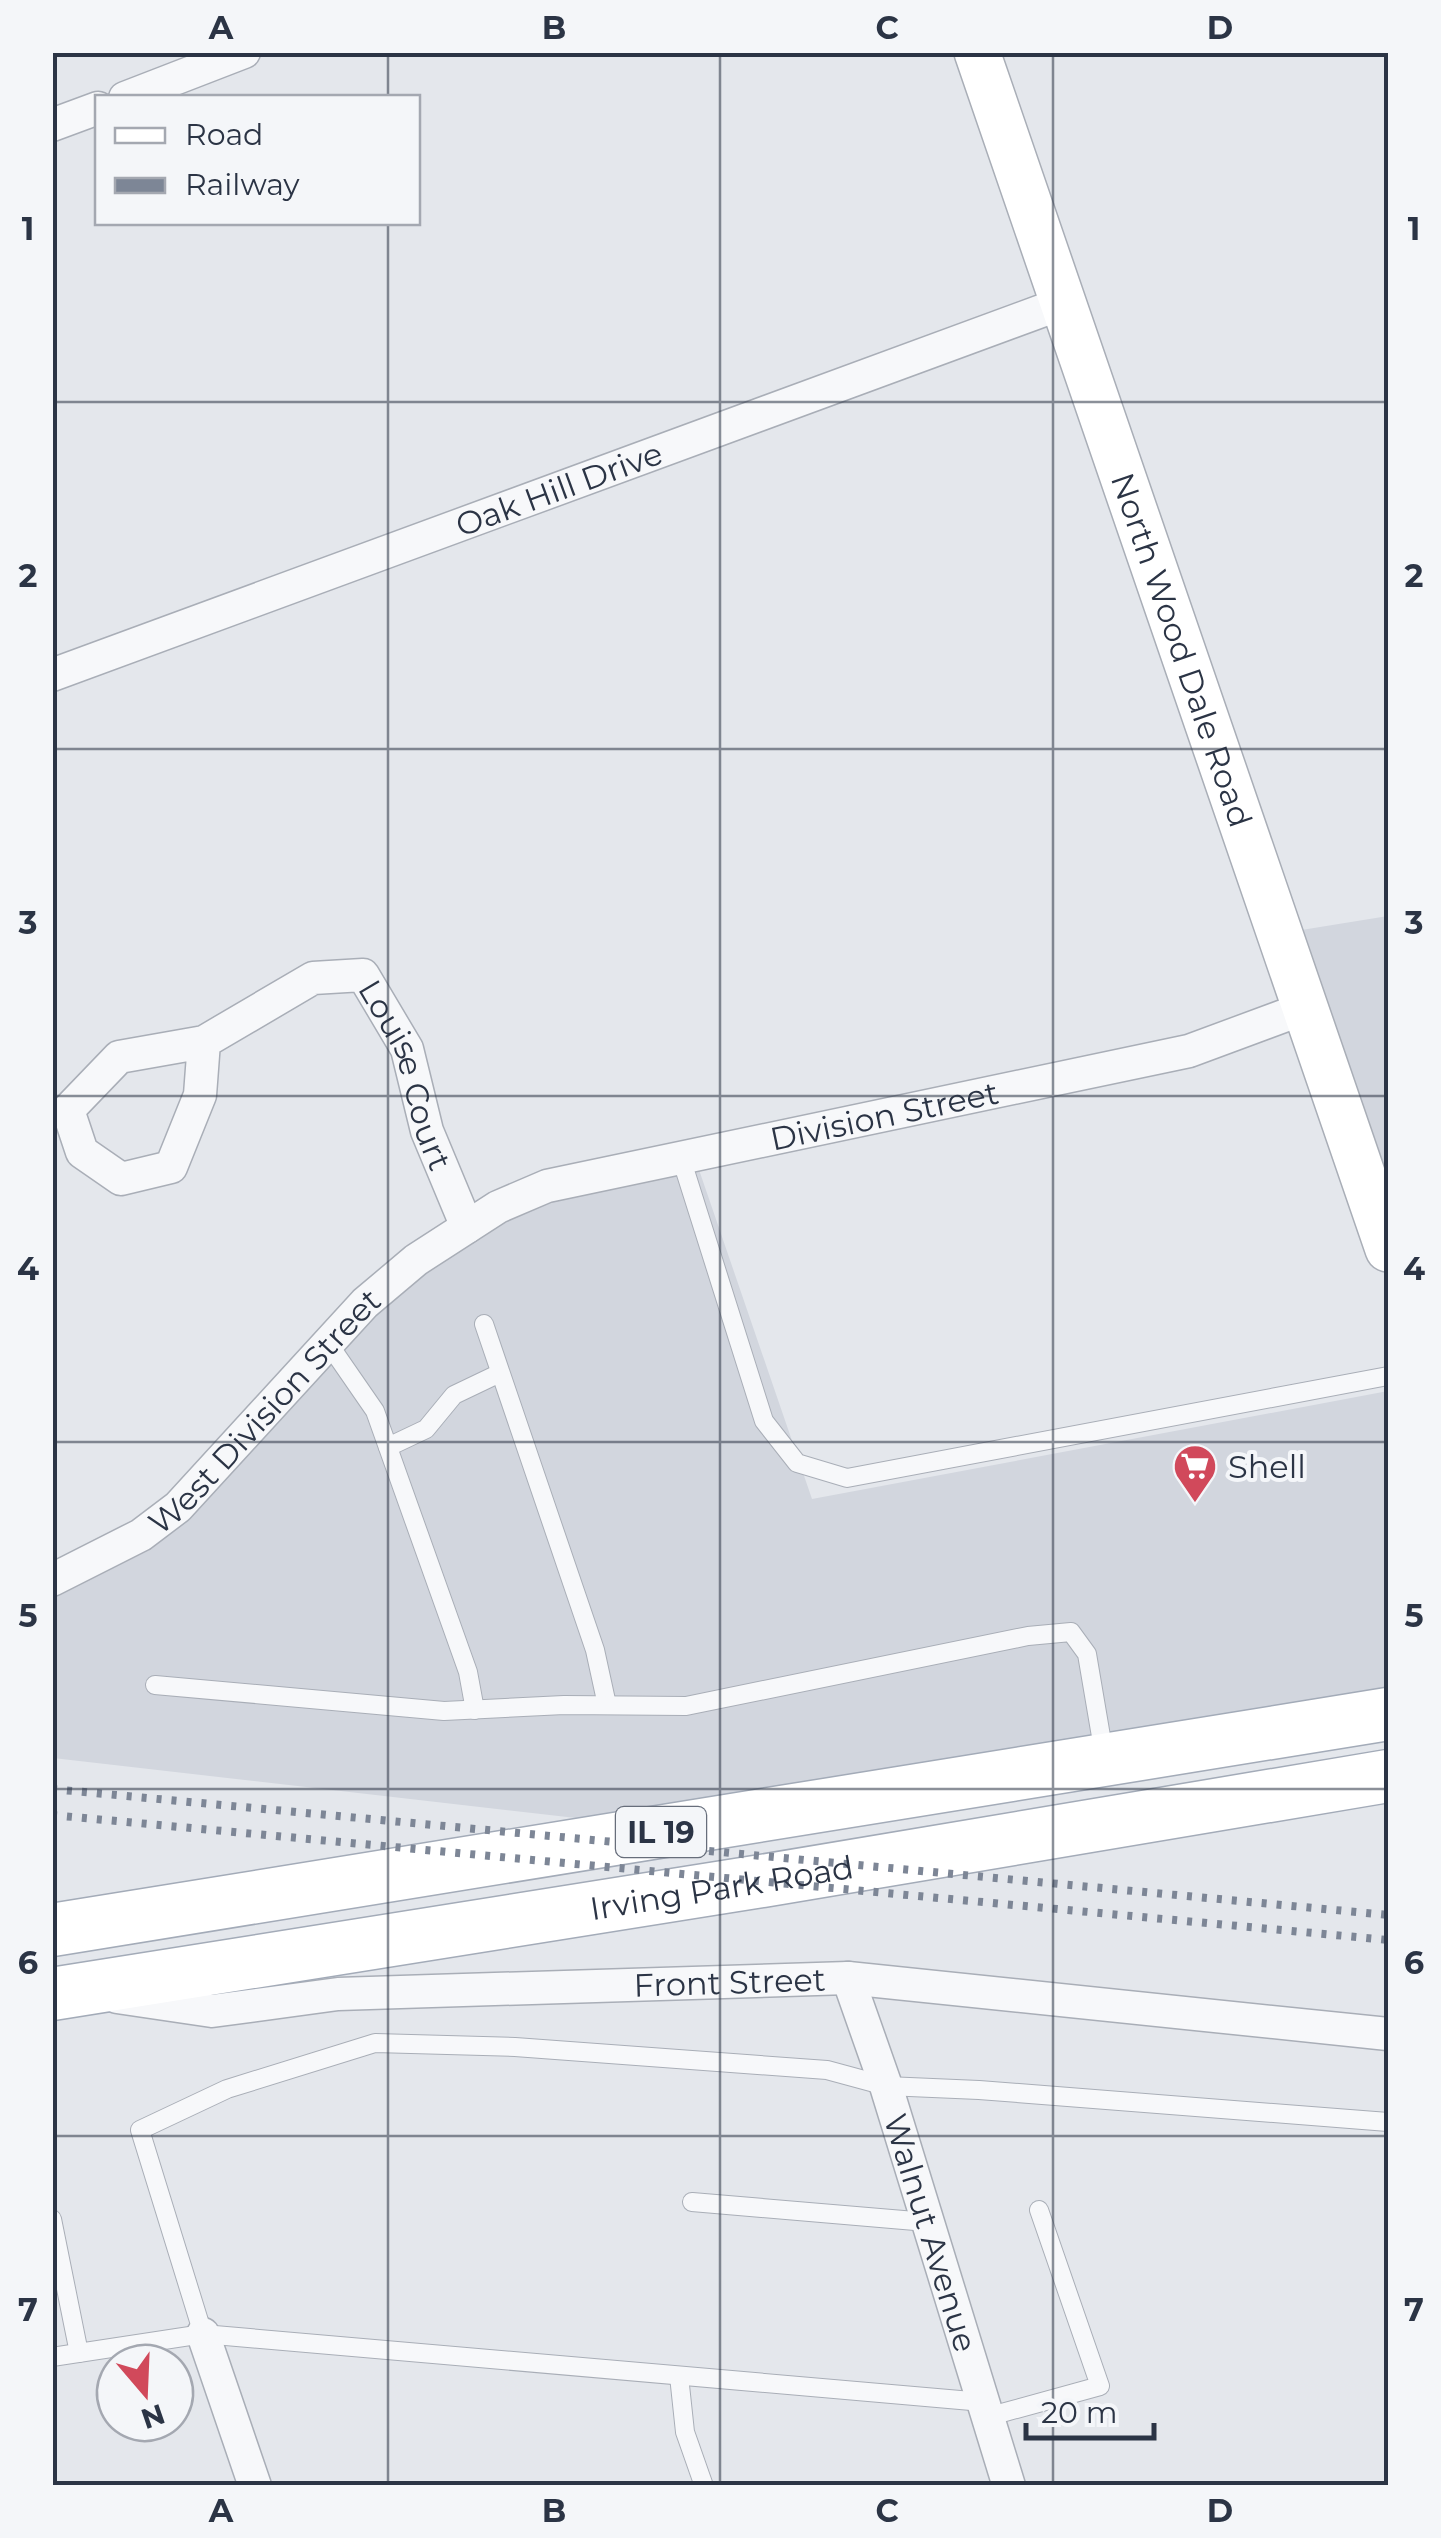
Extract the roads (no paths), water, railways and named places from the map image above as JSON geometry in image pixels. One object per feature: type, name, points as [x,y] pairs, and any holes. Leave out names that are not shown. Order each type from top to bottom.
[{"type":"main road","name":"North Wood Dale Road","points":[[978,52],[1388,1250]]},
{"type":"main road","name":"Irving Park Road","points":[[52,1930],[1388,1714]]},
{"type":"main road","name":"Irving Park Road","points":[[63,1992],[762,1882],[1388,1776]]},
{"type":"street","points":[[133,95],[244,52]]},
{"type":"street","points":[[52,125],[95,109]]},
{"type":"street","name":"Oak Hill Drive","points":[[52,675],[1063,302]]},
{"type":"street","name":"Louise Court","points":[[204,1042],[200,1095],[171,1167],[120,1178],[82,1152],[68,1110],[119,1057],[204,1042],[313,978],[363,975],[406,1049],[426,1131],[467,1227]]},
{"type":"street","name":"Division Street","points":[[467,1227],[498,1207],[546,1186],[1189,1050],[1305,1008]]},
{"type":"street","name":"West Division Street","points":[[52,1580],[141,1535],[178,1506],[365,1303],[416,1260],[467,1227]]},
{"type":"street","name":"Front Street","points":[[63,1992],[212,2010],[338,1994],[848,1978],[1388,2034]]},
{"type":"street","name":"Walnut Avenue","points":[[848,1978],[886,2086],[1009,2486]]},
{"type":"street","points":[[203,2334],[255,2486]]},
{"type":"lane","points":[[682,1158],[764,1421],[797,1464],[847,1478],[1388,1376]]},
{"type":"lane","points":[[484,1324],[595,1650],[607,1705]]},
{"type":"lane","points":[[328,1342],[375,1411],[468,1672],[475,1710]]},
{"type":"lane","points":[[388,1448],[426,1429],[454,1395],[500,1372]]},
{"type":"lane","points":[[155,1684],[444,1712],[686,1706],[1028,1636],[1071,1632],[1087,1654],[1105,1760]]},
{"type":"lane","points":[[203,2334],[140,2130],[227,2090],[375,2043],[516,2046],[827,2070],[886,2086],[1388,2122]]},
{"type":"lane","points":[[692,2202],[928,2222]]},
{"type":"lane","points":[[52,2357],[203,2334],[679,2376],[985,2409],[1100,2386],[1039,2210]]},
{"type":"lane","points":[[52,2219],[78,2353]]},
{"type":"lane","points":[[679,2376],[685,2432],[704,2486]]},
{"type":"railway","points":[[52,1789],[1388,1915]]},
{"type":"railway","points":[[52,1815],[1388,1940]]},
{"type":"place","name":"Shell","points":[[1195,1504]]}]
